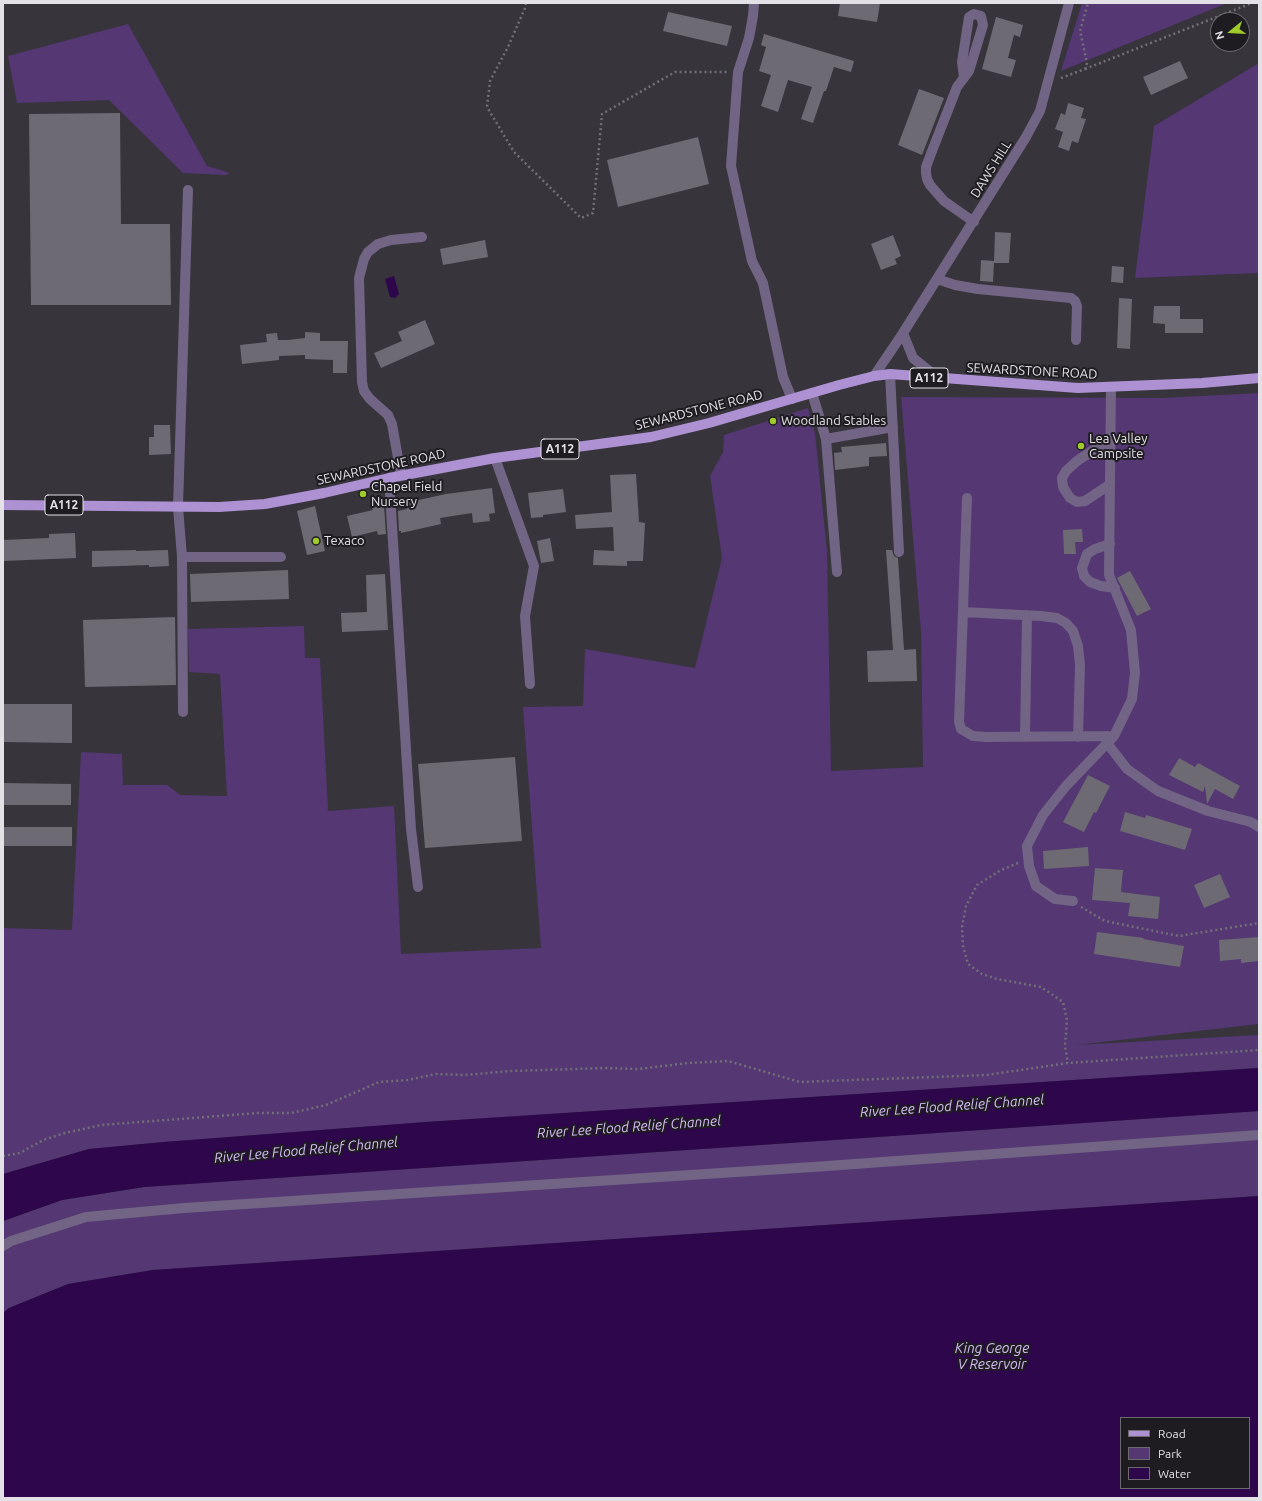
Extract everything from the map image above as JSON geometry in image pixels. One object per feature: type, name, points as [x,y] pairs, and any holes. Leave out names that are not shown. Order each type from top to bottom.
[{"type":"main road","name":"SEWARDSTONE ROAD","points":[[3,505],[220,507],[265,504],[324,493],[401,475],[495,458],[651,437],[709,423],[874,376],[890,374],[1078,388],[1259,378]]},
{"type":"street","points":[[754,3],[749,38],[738,72],[731,166],[752,261],[763,283],[783,377],[792,399]]},
{"type":"street","name":"DAWS HILL","points":[[874,376],[904,334],[1026,137],[1040,111],[1069,3]]},
{"type":"street","points":[[964,78],[962,62],[969,17],[974,14],[981,16],[983,25],[969,71],[964,78],[957,87],[926,167],[927,180],[930,185],[944,201],[974,222]]},
{"type":"street","points":[[183,712],[182,557],[178,507],[188,190]]},
{"type":"street","points":[[401,475],[392,424],[388,415],[370,399],[364,391],[362,382],[359,278],[364,259],[368,252],[378,244],[391,240],[422,237]]},
{"type":"street","points":[[937,279],[955,285],[978,289],[1071,298],[1075,301],[1077,306],[1076,340]]},
{"type":"street","points":[[904,334],[913,358],[938,378]]},
{"type":"street","points":[[890,374],[899,552]]},
{"type":"street","points":[[1073,901],[1055,899],[1036,886],[1029,866],[1027,846],[1043,815],[1066,786],[1111,740],[1132,699],[1135,673],[1131,630],[1109,575],[1111,387]]},
{"type":"street","points":[[812,393],[826,439],[837,572]]},
{"type":"street","points":[[826,439],[893,426]]},
{"type":"street","points":[[1109,485],[1085,501],[1077,502],[1070,498],[1063,487],[1062,478],[1066,471],[1077,461],[1110,439]]},
{"type":"street","points":[[495,458],[534,566],[525,616],[530,684]]},
{"type":"street","points":[[389,478],[411,829],[418,887]]},
{"type":"street","points":[[967,498],[959,722],[961,729],[973,736],[1078,736],[1111,740]]},
{"type":"street","points":[[1110,544],[1095,549],[1087,554],[1082,568],[1084,576],[1090,582],[1101,586],[1115,588]]},
{"type":"street","points":[[182,557],[281,557]]},
{"type":"street","points":[[963,612],[1057,618],[1066,623],[1073,631],[1078,646],[1080,665],[1078,736]]},
{"type":"street","points":[[1025,737],[1027,615]]},
{"type":"street","points":[[1111,740],[1127,769],[1158,792],[1208,811],[1251,822],[1259,827]]},
{"type":"street","points":[[3,1246],[11,1241],[86,1217],[184,1208],[813,1167],[1259,1135]]},
{"type":"path","points":[[526,3],[508,47],[490,80],[487,107],[514,152],[581,218],[593,213],[602,114],[675,72],[738,72]]},
{"type":"path","points":[[1085,69],[1087,63],[1080,31],[1088,3]]},
{"type":"path","points":[[1048,82],[1085,69],[1252,3]]},
{"type":"path","points":[[1028,859],[1001,870],[978,885],[966,906],[962,926],[963,946],[968,964],[982,974],[997,979],[1041,986],[1063,1002],[1067,1020],[1065,1046],[1068,1063]]},
{"type":"path","points":[[1073,901],[1089,913],[1105,921],[1179,936],[1259,923]]},
{"type":"path","points":[[3,1156],[20,1153],[43,1140],[65,1133],[101,1126],[258,1113],[291,1113],[326,1105],[379,1082],[408,1080],[436,1074],[465,1075],[511,1071],[606,1068],[638,1069],[688,1063],[728,1061],[800,1082],[987,1075],[1068,1063],[1259,1050]]},
{"type":"green space","points":[[1082,3],[1227,3],[1061,71]]},
{"type":"green space","points":[[128,24],[207,166],[230,173],[226,175],[183,173],[109,100],[17,103],[8,56]]},
{"type":"green space","points":[[1259,63],[1259,273],[1135,278],[1154,126]]},
{"type":"green space","points":[[1259,393],[1259,1024],[1076,1045],[1259,1035],[1259,1068],[426,1122],[164,1142],[89,1149],[3,1174],[3,928],[72,930],[81,752],[122,754],[123,785],[167,785],[180,795],[227,796],[220,674],[189,672],[188,629],[304,626],[305,658],[320,658],[328,811],[394,806],[401,954],[541,948],[523,707],[583,706],[585,649],[695,668],[722,558],[710,476],[723,452],[724,435],[808,408],[815,433],[827,551],[831,771],[923,767],[921,632],[901,397],[1162,398]]},
{"type":"green space","points":[[1259,1111],[1259,1196],[153,1270],[68,1284],[9,1308],[3,1313],[3,1221],[62,1200],[144,1187]]},
{"type":"water","points":[[394,276],[399,294],[395,298],[390,297],[385,279]]},
{"type":"water","name":"River Lee Flood Relief Channel","points":[[1259,1068],[1259,1111],[144,1187],[62,1200],[3,1221],[3,1174],[89,1149],[426,1122]]},
{"type":"water","name":"King George V Reservoir","points":[[1259,1196],[1259,1498],[3,1498],[3,1313],[9,1308],[68,1284],[153,1270]]},
{"type":"building","points":[[840,3],[880,3],[877,22],[838,16]]},
{"type":"building","points":[[668,12],[732,26],[727,46],[663,31]]},
{"type":"building","points":[[996,17],[1023,25],[1020,37],[1014,35],[1008,58],[1016,60],[1011,77],[982,69]]},
{"type":"building","points":[[764,34],[854,61],[851,72],[834,67],[813,123],[801,119],[812,87],[788,80],[778,112],[761,106],[771,75],[759,71],[766,47],[761,45]]},
{"type":"building","points":[[1180,61],[1188,78],[1151,95],[1143,77]]},
{"type":"building","points":[[919,89],[944,98],[922,155],[898,145]]},
{"type":"building","points":[[1068,103],[1084,108],[1081,118],[1086,119],[1078,143],[1072,141],[1069,151],[1058,147],[1063,132],[1055,129],[1061,113],[1065,115]]},
{"type":"building","points":[[120,113],[121,224],[170,224],[171,305],[31,305],[29,114]]},
{"type":"building","points":[[698,137],[709,184],[618,207],[607,160]]},
{"type":"building","points":[[995,232],[1011,233],[1009,263],[994,263],[993,282],[980,281],[981,260],[994,261]]},
{"type":"building","points":[[893,235],[901,256],[895,259],[897,264],[881,270],[871,244]]},
{"type":"building","points":[[485,240],[488,257],[443,265],[440,249]]},
{"type":"building","points":[[1112,266],[1124,267],[1123,283],[1111,282]]},
{"type":"building","points":[[1119,298],[1132,299],[1130,349],[1117,348]]},
{"type":"building","points":[[1154,306],[1180,306],[1180,319],[1203,319],[1203,333],[1165,333],[1165,324],[1153,323]]},
{"type":"building","points":[[425,320],[435,344],[381,368],[374,353],[402,341],[398,332]]},
{"type":"building","points":[[305,332],[320,333],[320,341],[348,341],[347,373],[333,373],[333,360],[305,359],[305,355],[279,356],[279,360],[242,364],[240,345],[267,342],[266,334],[277,333],[278,340],[305,338]]},
{"type":"building","points":[[154,425],[170,425],[171,454],[149,455],[149,437],[154,437]]},
{"type":"building","points":[[886,443],[887,456],[869,457],[869,466],[835,470],[834,453],[842,452],[841,447]]},
{"type":"building","points":[[636,474],[639,522],[645,523],[643,561],[627,561],[627,566],[593,565],[594,550],[614,551],[613,527],[576,529],[575,515],[612,512],[610,475]]},
{"type":"building","points":[[492,488],[495,513],[489,514],[490,521],[473,523],[472,513],[440,518],[441,524],[401,533],[401,531],[399,531],[398,511],[407,509],[405,503],[446,494]]},
{"type":"building","points":[[563,489],[566,512],[531,518],[528,493]]},
{"type":"building","points":[[384,505],[386,534],[378,535],[377,531],[352,537],[347,516],[373,510],[372,508]]},
{"type":"building","points":[[315,506],[325,551],[307,555],[297,511]]},
{"type":"building","points":[[1082,529],[1083,542],[1075,542],[1076,554],[1064,554],[1063,530]]},
{"type":"building","points":[[75,533],[76,558],[3,561],[3,540],[49,538],[49,534]]},
{"type":"building","points":[[550,538],[554,561],[541,563],[537,541]]},
{"type":"building","points":[[168,550],[169,566],[149,567],[149,565],[92,567],[92,551]]},
{"type":"building","points":[[886,550],[892,550],[894,556],[898,558],[904,650],[916,649],[917,681],[868,682],[867,651],[893,650]]},
{"type":"building","points":[[288,570],[289,599],[191,602],[190,574]]},
{"type":"building","points":[[1130,571],[1151,609],[1137,616],[1117,578]]},
{"type":"building","points":[[385,574],[388,630],[342,632],[341,613],[367,612],[366,575]]},
{"type":"building","points":[[175,617],[176,685],[85,687],[83,620]]},
{"type":"building","points":[[3,704],[72,704],[72,743],[3,742]]},
{"type":"building","points":[[515,757],[522,841],[425,848],[418,764]]},
{"type":"building","points":[[1179,758],[1195,767],[1198,763],[1240,786],[1233,799],[1215,789],[1207,804],[1205,786],[1203,792],[1169,775]]},
{"type":"building","points":[[1088,775],[1110,786],[1084,832],[1063,822]]},
{"type":"building","points":[[3,783],[71,784],[71,805],[3,805]]},
{"type":"building","points":[[1125,812],[1145,818],[1146,815],[1192,829],[1185,850],[1120,831]]},
{"type":"building","points":[[3,827],[72,827],[72,846],[3,846]]},
{"type":"building","points":[[1088,847],[1089,866],[1044,869],[1043,851]]},
{"type":"building","points":[[1095,868],[1123,870],[1121,892],[1160,897],[1158,919],[1128,916],[1130,903],[1092,900]]},
{"type":"building","points":[[1220,874],[1230,897],[1204,908],[1194,885]]},
{"type":"building","points":[[1097,932],[1144,938],[1143,939],[1184,946],[1180,967],[1094,954]]},
{"type":"building","points":[[1259,937],[1259,961],[1241,963],[1241,959],[1220,961],[1219,940]]},
{"type":"place","name":"Woodland Stables","points":[[773,421]]},
{"type":"place","name":"Lea Valley Campsite","points":[[1081,446]]},
{"type":"place","name":"Chapel Field Nursery","points":[[363,494]]},
{"type":"place","name":"Texaco","points":[[316,541]]}]
